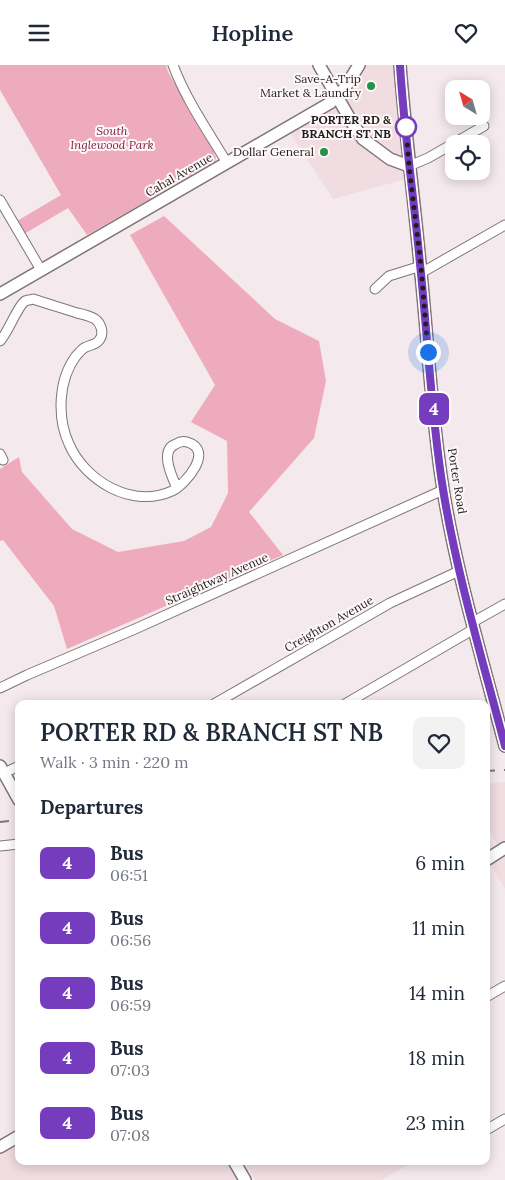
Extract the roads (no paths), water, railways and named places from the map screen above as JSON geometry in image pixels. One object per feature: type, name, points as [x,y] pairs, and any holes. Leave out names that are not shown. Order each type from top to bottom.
[{"type":"street","points":[[172,65],[188,98],[227,163]]},
{"type":"street","points":[[319,65],[363,139],[390,159],[409,166],[428,158],[484,126]]},
{"type":"street","name":"Cahal Avenue","points":[[0,294],[330,103],[344,89],[359,65]]},
{"type":"street","name":"Porter Road","points":[[400,65],[443,490],[459,571],[474,625],[489,700]]},
{"type":"street","points":[[0,200],[41,270]]},
{"type":"street","points":[[375,289],[389,276],[421,270],[505,225]]},
{"type":"street","points":[[0,341],[21,305],[26,300],[33,299],[94,318],[102,329],[102,336],[98,342],[84,348],[76,357],[68,371],[63,389],[62,419],[65,435],[72,451],[91,475],[100,482],[115,490],[144,497],[158,495],[177,488],[189,477],[195,467],[198,451],[193,445],[186,442],[178,443],[168,451],[170,473],[177,488]]},
{"type":"street","name":"Straightway Avenue","points":[[0,688],[443,490]]},
{"type":"street","name":"Creighton Avenue","points":[[221,700],[390,603],[459,571]]},
{"type":"street","points":[[352,700],[505,604]]},
{"type":"street","name":"Porter Road","points":[[490,704],[505,746]]},
{"type":"street","points":[[15,767],[2,769],[15,793]]},
{"type":"street","points":[[0,846],[15,844]]},
{"type":"street","points":[[490,857],[505,848]]},
{"type":"street","points":[[490,995],[505,986]]},
{"type":"street","points":[[490,1128],[505,1119]]},
{"type":"street","points":[[0,1147],[15,1138]]},
{"type":"street","points":[[236,1165],[245,1180]]},
{"type":"railway","points":[[490,771],[505,770]]},
{"type":"railway","points":[[0,822],[15,820]]},
{"type":"place","name":"Save-A-Trip Market & Laundry","points":[[371,86]]},
{"type":"place","name":"PORTER RD & BRANCH ST NB","points":[[406,127]]},
{"type":"place","name":"Dollar General","points":[[324,152]]},
{"type":"park label","name":"South Inglewood Park","points":[[112,138]]}]
